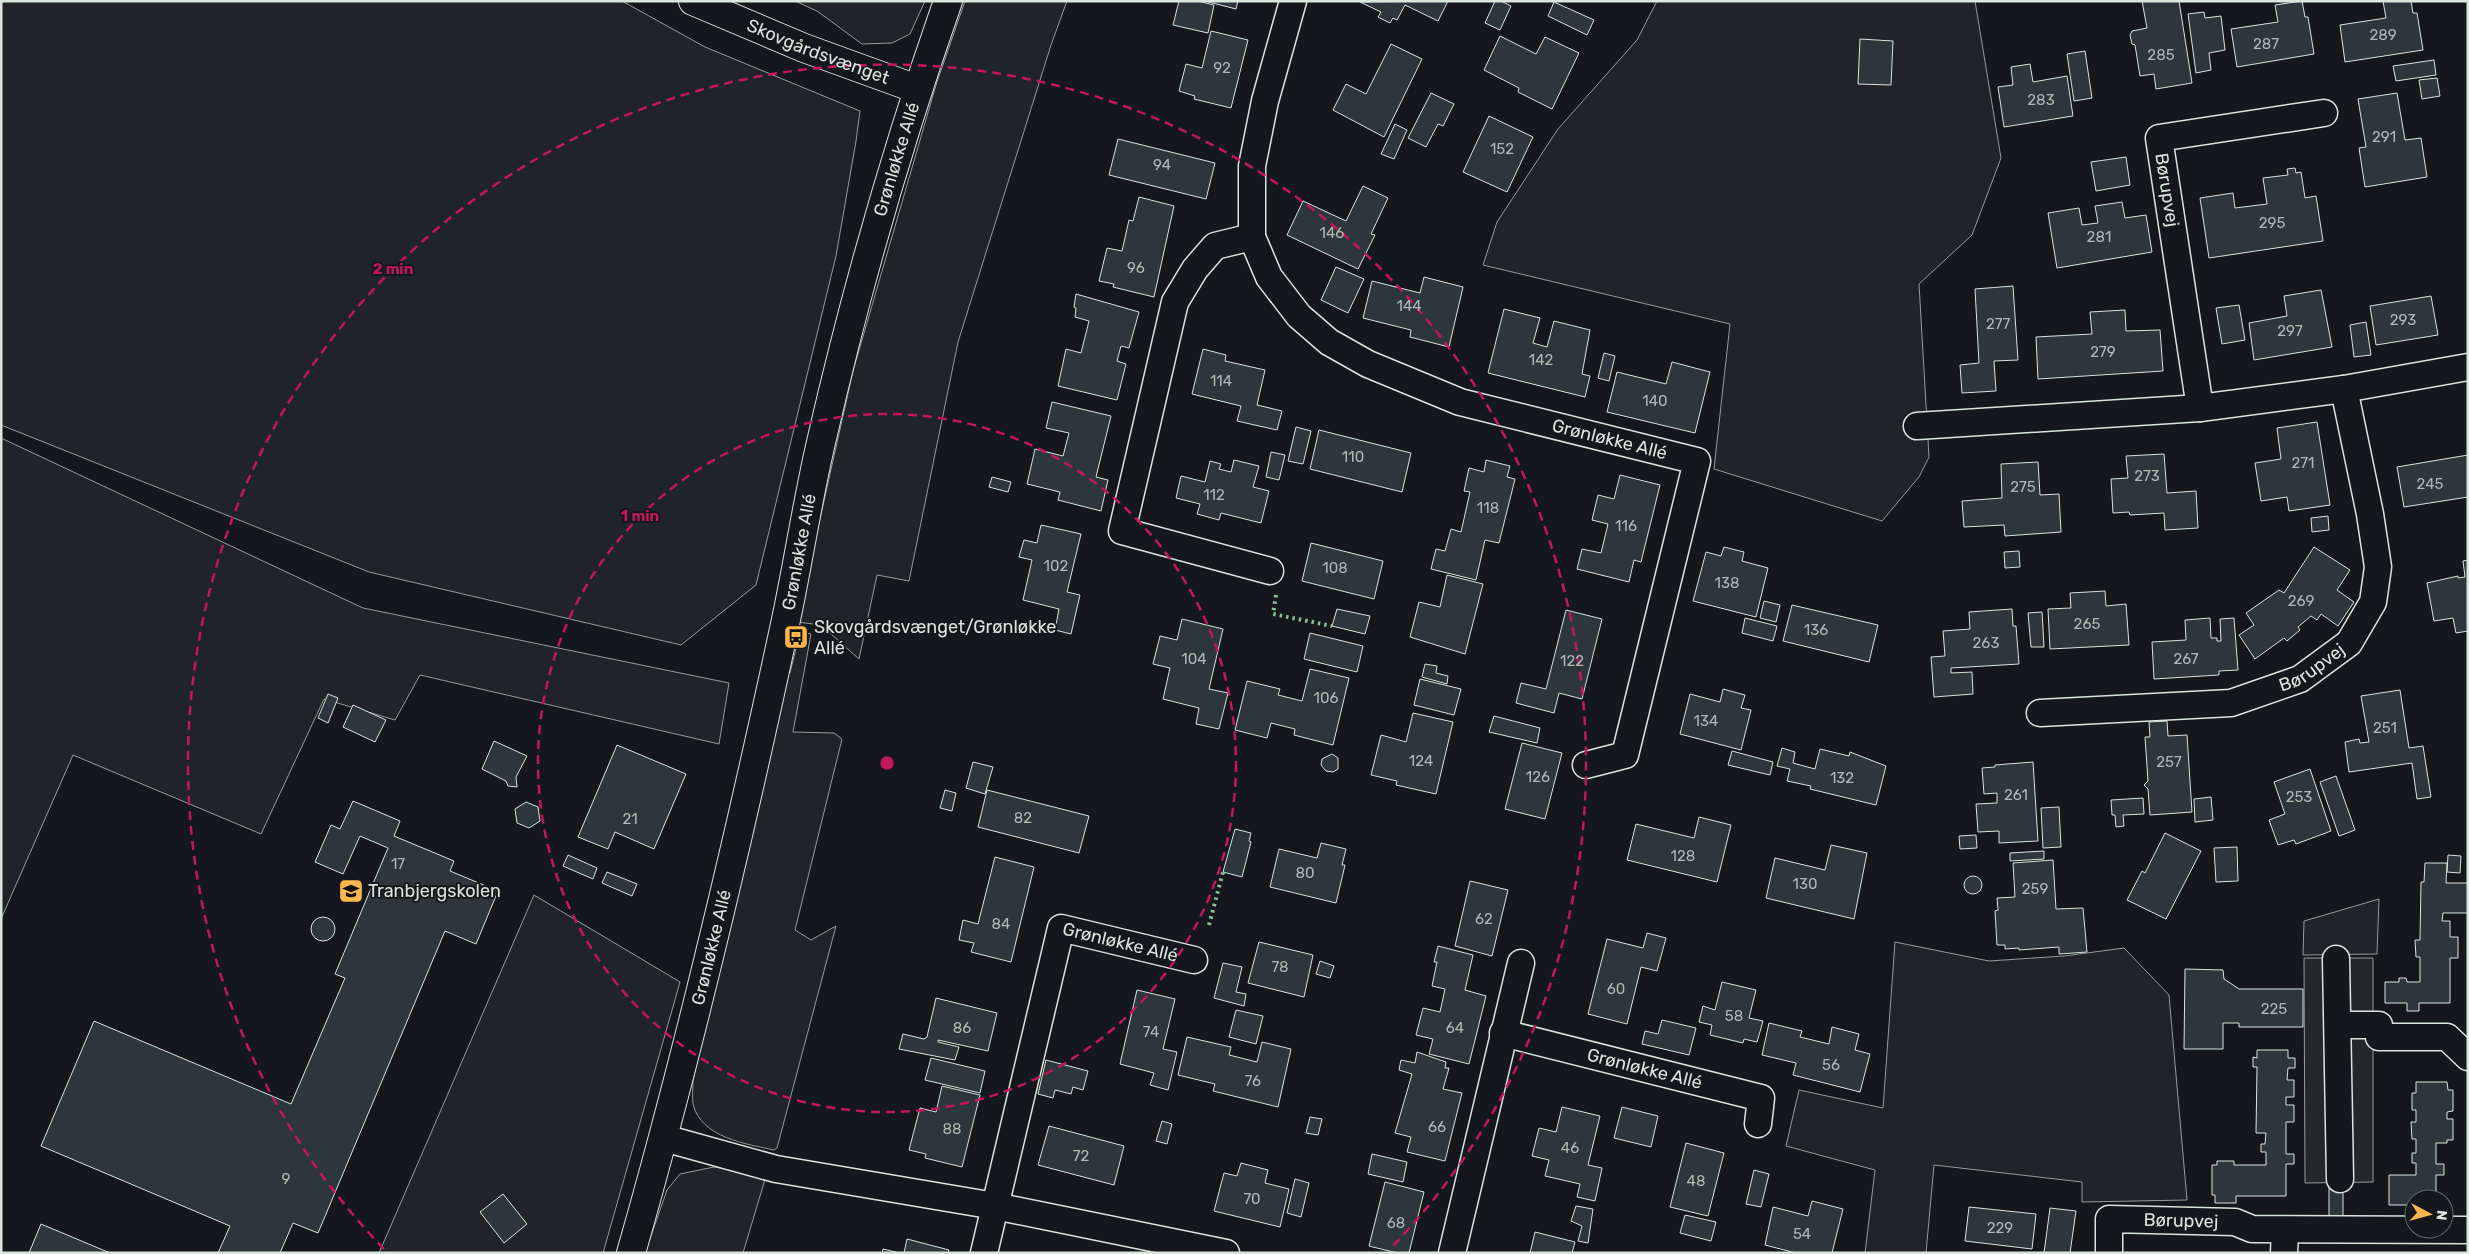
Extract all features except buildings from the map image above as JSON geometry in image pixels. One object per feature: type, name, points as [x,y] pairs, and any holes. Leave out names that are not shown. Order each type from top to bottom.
[{"type":"street","name":"Skovgårdsvænget","points":[[693,1],[804,48],[917,88]]},
{"type":"street","name":"Grønløkke Allé","points":[[631,1253],[664,1138],[713,942],[783,634],[821,438],[870,252],[917,88],[948,1]]},
{"type":"street","name":"Grønløkke Allé","points":[[1293,1],[1265,101],[1252,166],[1252,236],[1269,277],[1299,316],[1329,342],[1368,364],[1460,402],[1697,462],[1625,754],[1586,765]]},
{"type":"street","name":"Børupvej","points":[[2200,408],[2159,138],[2324,113]]},
{"type":"street","points":[[1252,236],[1216,246],[1195,269],[1175,302],[1122,531],[1270,571]]},
{"type":"street","points":[[1917,426],[2200,408],[2344,389],[2468,368]]},
{"type":"street","name":"Børupvej","points":[[2040,713],[2231,703],[2300,679],[2349,643],[2373,602],[2378,568],[2370,514],[2344,389]]},
{"type":"street","name":"Grønløkke Allé","points":[[984,1253],[1061,928],[1194,960]]},
{"type":"street","points":[[2336,959],[2340,1179]]},
{"type":"street","points":[[1452,1253],[1521,963]]},
{"type":"street","points":[[2338,1025],[2379,1025],[2379,1037],[2447,1037],[2468,1056]]},
{"type":"street","name":"Grønløkke Allé","points":[[1503,1033],[1761,1098],[1758,1124]]},
{"type":"street","points":[[664,1138],[776,1169],[995,1206],[1226,1253]]},
{"type":"street","name":"Børupvej","points":[[2109,1253],[2110,1218],[2235,1222],[2285,1241],[2468,1230]]},
{"type":"shaded area","points":[[1,1],[622,1],[705,47],[860,111],[836,256],[756,585],[681,645],[369,572],[1,425]]},
{"type":"shaded area","points":[[795,1],[925,1],[910,34],[892,43],[862,44],[817,11]]},
{"type":"shaded area","points":[[965,1],[1067,1],[1051,45],[958,342],[909,581],[877,575],[859,659],[821,625],[797,622],[853,371],[936,85]]},
{"type":"shaded area","points":[[1657,1],[1975,1],[2001,158],[1972,235],[1919,284],[1929,457],[1919,477],[1882,521],[1714,469],[1730,324],[1483,265],[1497,222],[1558,129],[1637,40]]},
{"type":"shaded area","points":[[1,438],[363,608],[729,683],[719,744],[420,675],[395,720],[324,699],[261,834],[73,755],[1,919]]},
{"type":"shaded area","points":[[800,632],[811,634],[793,732],[834,733],[842,739],[795,930],[811,940],[836,926],[777,1148],[774,1150],[726,1138],[705,1125],[693,1104],[693,1081],[785,672],[790,673]]},
{"type":"shaded area","points":[[534,895],[680,982],[603,1253],[379,1253]]},
{"type":"shaded area","points":[[2379,899],[2377,954],[2303,955],[2304,921]]},
{"type":"shaded area","points":[[1895,942],[1989,961],[2064,956],[2124,948],[2169,995],[2187,1200],[2082,1202],[2082,1182],[1934,1165],[1926,1253],[1865,1253],[1875,1170],[1786,1146],[1799,1090],[1883,1108]]},
{"type":"shaded area","points":[[2304,958],[2373,958],[2373,1182],[2305,1183]]},
{"type":"shaded area","points":[[714,1167],[766,1176],[743,1253],[645,1253],[667,1190],[680,1174]]},
{"type":"hedge","points":[[1276,595],[1273,614],[1332,626]]},
{"type":"hedge","points":[[1209,925],[1223,872]]},
{"type":"place","name":"Skovgårdsvænget/Grønløkke Allé","points":[[796,637]]},
{"type":"place","name":"Tranbjergskolen","points":[[351,891]]}]
